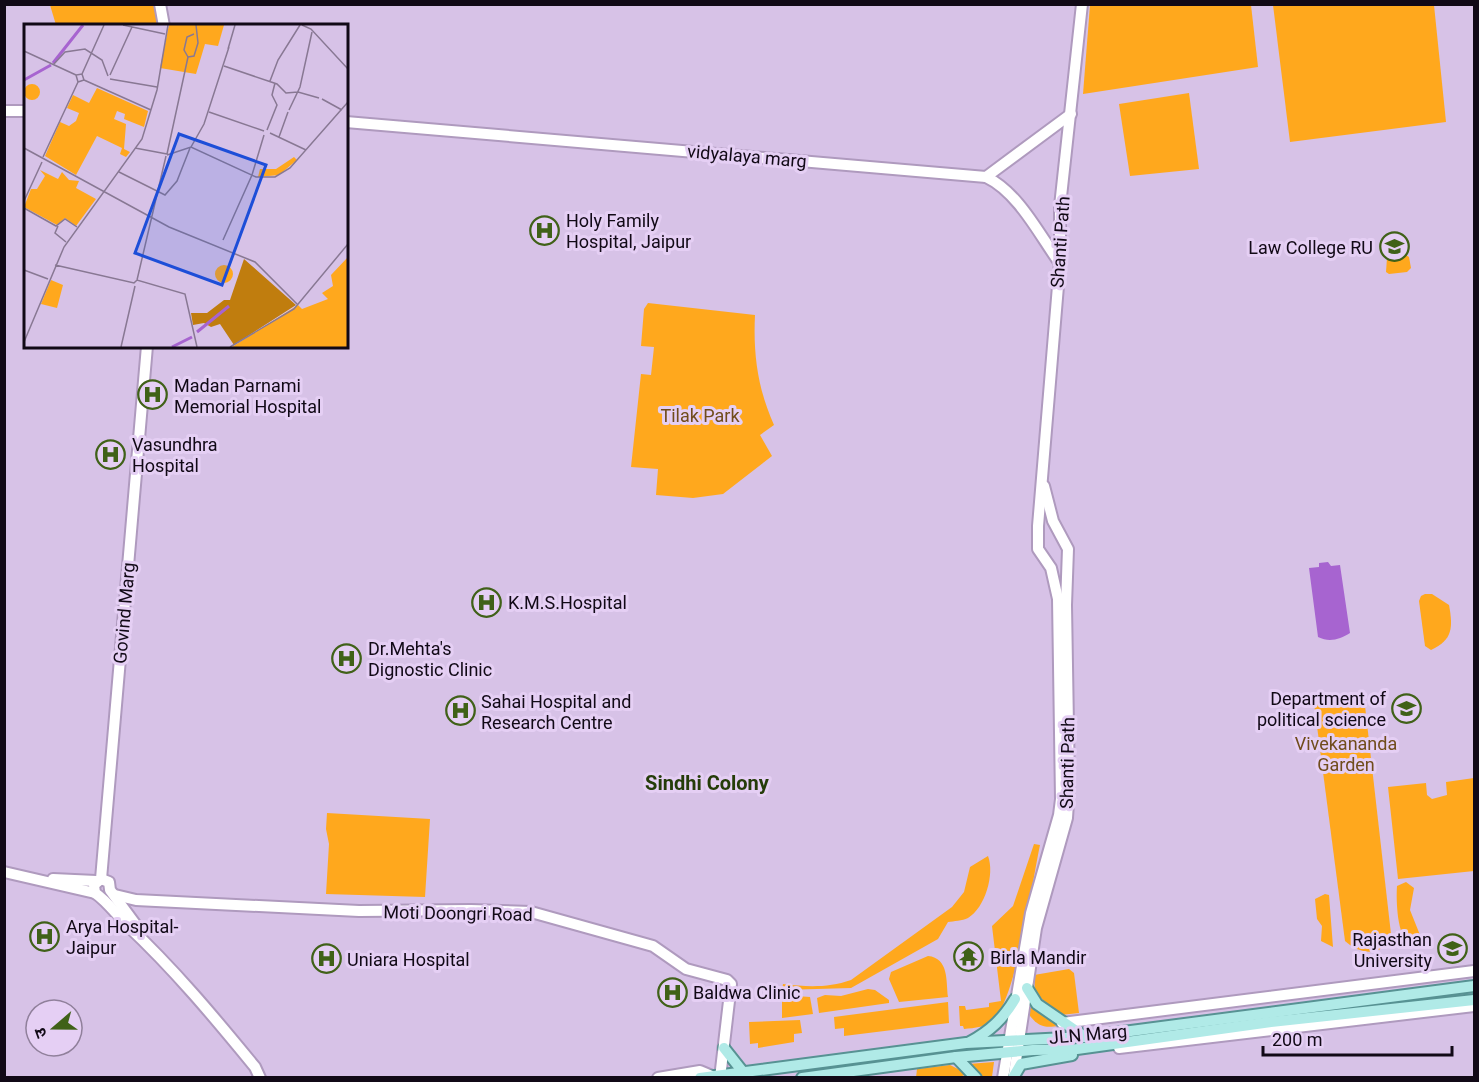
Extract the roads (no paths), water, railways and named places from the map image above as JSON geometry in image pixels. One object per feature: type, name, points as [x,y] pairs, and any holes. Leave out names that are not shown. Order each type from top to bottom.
[{"type":"main road","name":"JLN Marg","points":[[713,1076],[967,1043],[1085,1037],[1474,986]]},
{"type":"main road","points":[[1026,988],[1037,1004],[1085,1037]]},
{"type":"main road","points":[[967,1043],[988,1032],[1015,999]]},
{"type":"main road","name":"JLN Marg","points":[[802,1077],[956,1057],[1120,1046],[1271,1022],[1474,1000]]},
{"type":"main road","points":[[1010,1077],[1021,1064],[1029,1061],[1120,1046]]},
{"type":"main road","points":[[724,1048],[743,1072]]},
{"type":"main road","points":[[956,1057],[976,1077]]},
{"type":"street","points":[[160,4],[164,24]]},
{"type":"street","name":"Shanti Path","points":[[1040,537],[1039,506],[1059,262],[1060,206],[1082,4]]},
{"type":"street","points":[[4,111],[24,111]]},
{"type":"street","points":[[986,177],[1071,114]]},
{"type":"street","name":"vidyalaya marg","points":[[348,122],[986,177]]},
{"type":"street","points":[[986,177],[998,182],[1020,207],[1059,262]]},
{"type":"street","name":"Govind Marg","points":[[99,880],[147,348]]},
{"type":"street","points":[[1042,480],[1053,521],[1067,543],[1068,554],[1059,562],[1044,560]]},
{"type":"street","points":[[1010,1077],[1006,1053],[1007,1041],[1031,913],[1059,815],[1061,799],[1058,599],[1055,580],[1038,549],[1040,537],[1050,532],[1062,535]]},
{"type":"street","name":"Shanti Path","points":[[1010,1077],[1019,1052],[1036,928],[1068,808],[1068,554]]},
{"type":"street","name":"Moti Doongri Road","points":[[4,872],[136,900],[359,911],[461,909],[531,912],[653,946],[686,969],[727,980],[731,984],[724,1048],[713,1076]]},
{"type":"street","name":"Moti Doongri Road","points":[[41,879],[99,880]]},
{"type":"street","points":[[99,880],[109,882],[106,894],[150,947],[178,975],[255,1067],[260,1077]]},
{"type":"street","points":[[1062,1023],[1474,971]]},
{"type":"street","points":[[1120,1046],[1474,1006]]},
{"type":"street","points":[[658,1077],[700,1071],[713,1076]]},
{"type":"place","name":"Holy Family Hospital, Jaipur","points":[[545,230]]},
{"type":"place","name":"Law College RU","points":[[1394,247]]},
{"type":"place","name":"Madan Parnami Memorial Hospital","points":[[153,395]]},
{"type":"place","name":"Vasundhra Hospital","points":[[111,454]]},
{"type":"place","name":"K.M.S.Hospital","points":[[487,602]]},
{"type":"place","name":"Dr.Mehta's Dignostic Clinic","points":[[347,658]]},
{"type":"place","name":"Department of political science","points":[[1407,708]]},
{"type":"place","name":"Sahai Hospital and Research Centre","points":[[460,711]]},
{"type":"place","name":"Arya Hospital- Jaipur","points":[[45,936]]},
{"type":"place","name":"Rajasthan University","points":[[1453,949]]},
{"type":"place","name":"Birla Mandir","points":[[969,957]]},
{"type":"place","name":"Uniara Hospital","points":[[326,959]]},
{"type":"place","name":"Baldwa Clinic","points":[[672,992]]},
{"type":"district","name":"Sindhi Colony","points":[[707,783]]},
{"type":"park label","name":"Tilak Park","points":[[700,415]]},
{"type":"park label","name":"Vivekananda Garden","points":[[1346,753]]}]
